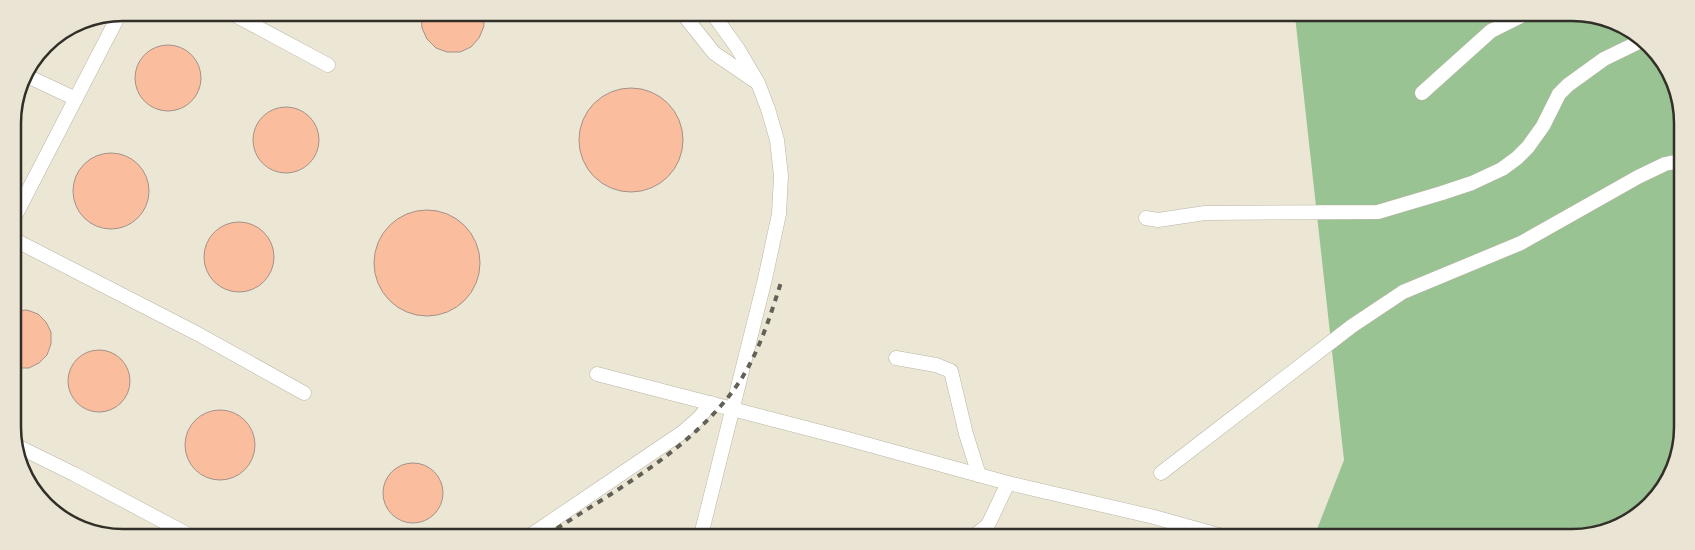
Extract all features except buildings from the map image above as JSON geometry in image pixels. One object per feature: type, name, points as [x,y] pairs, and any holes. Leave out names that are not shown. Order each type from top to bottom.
[{"type":"street","points":[[21,205],[116,21]]},
{"type":"street","points":[[246,21],[328,65]]},
{"type":"street","points":[[689,21],[714,53],[758,83]]},
{"type":"street","points":[[703,529],[779,214],[781,176],[776,140],[768,109],[758,83],[717,21]]},
{"type":"street","points":[[1422,93],[1491,31],[1511,21]]},
{"type":"street","points":[[1146,218],[1158,220],[1205,213],[1378,212],[1465,185],[1502,169],[1518,158],[1543,126],[1560,94],[1568,85],[1604,59],[1636,44]]},
{"type":"street","points":[[32,78],[76,99]]},
{"type":"street","points":[[1161,473],[1352,326],[1403,292],[1521,243],[1638,176],[1665,164],[1674,162]]},
{"type":"street","points":[[21,243],[198,334],[304,393]]},
{"type":"street","points":[[896,358],[936,365],[951,371],[966,434],[979,475]]},
{"type":"street","points":[[597,374],[1008,483],[1154,517],[1197,529]]},
{"type":"street","points":[[540,529],[683,432],[711,403]]},
{"type":"street","points":[[24,450],[178,529]]},
{"type":"street","points":[[983,529],[988,525],[1008,483]]},
{"type":"green space","points":[[1296,21],[1572,21],[1585,22],[1611,29],[1634,42],[1653,61],[1666,84],[1672,103],[1674,123],[1674,427],[1670,454],[1657,484],[1629,512],[1611,521],[1579,529],[1317,529],[1344,460]]},
{"type":"railway","points":[[556,529],[652,467],[677,448],[721,405],[740,381],[753,357],[782,279]]}]
